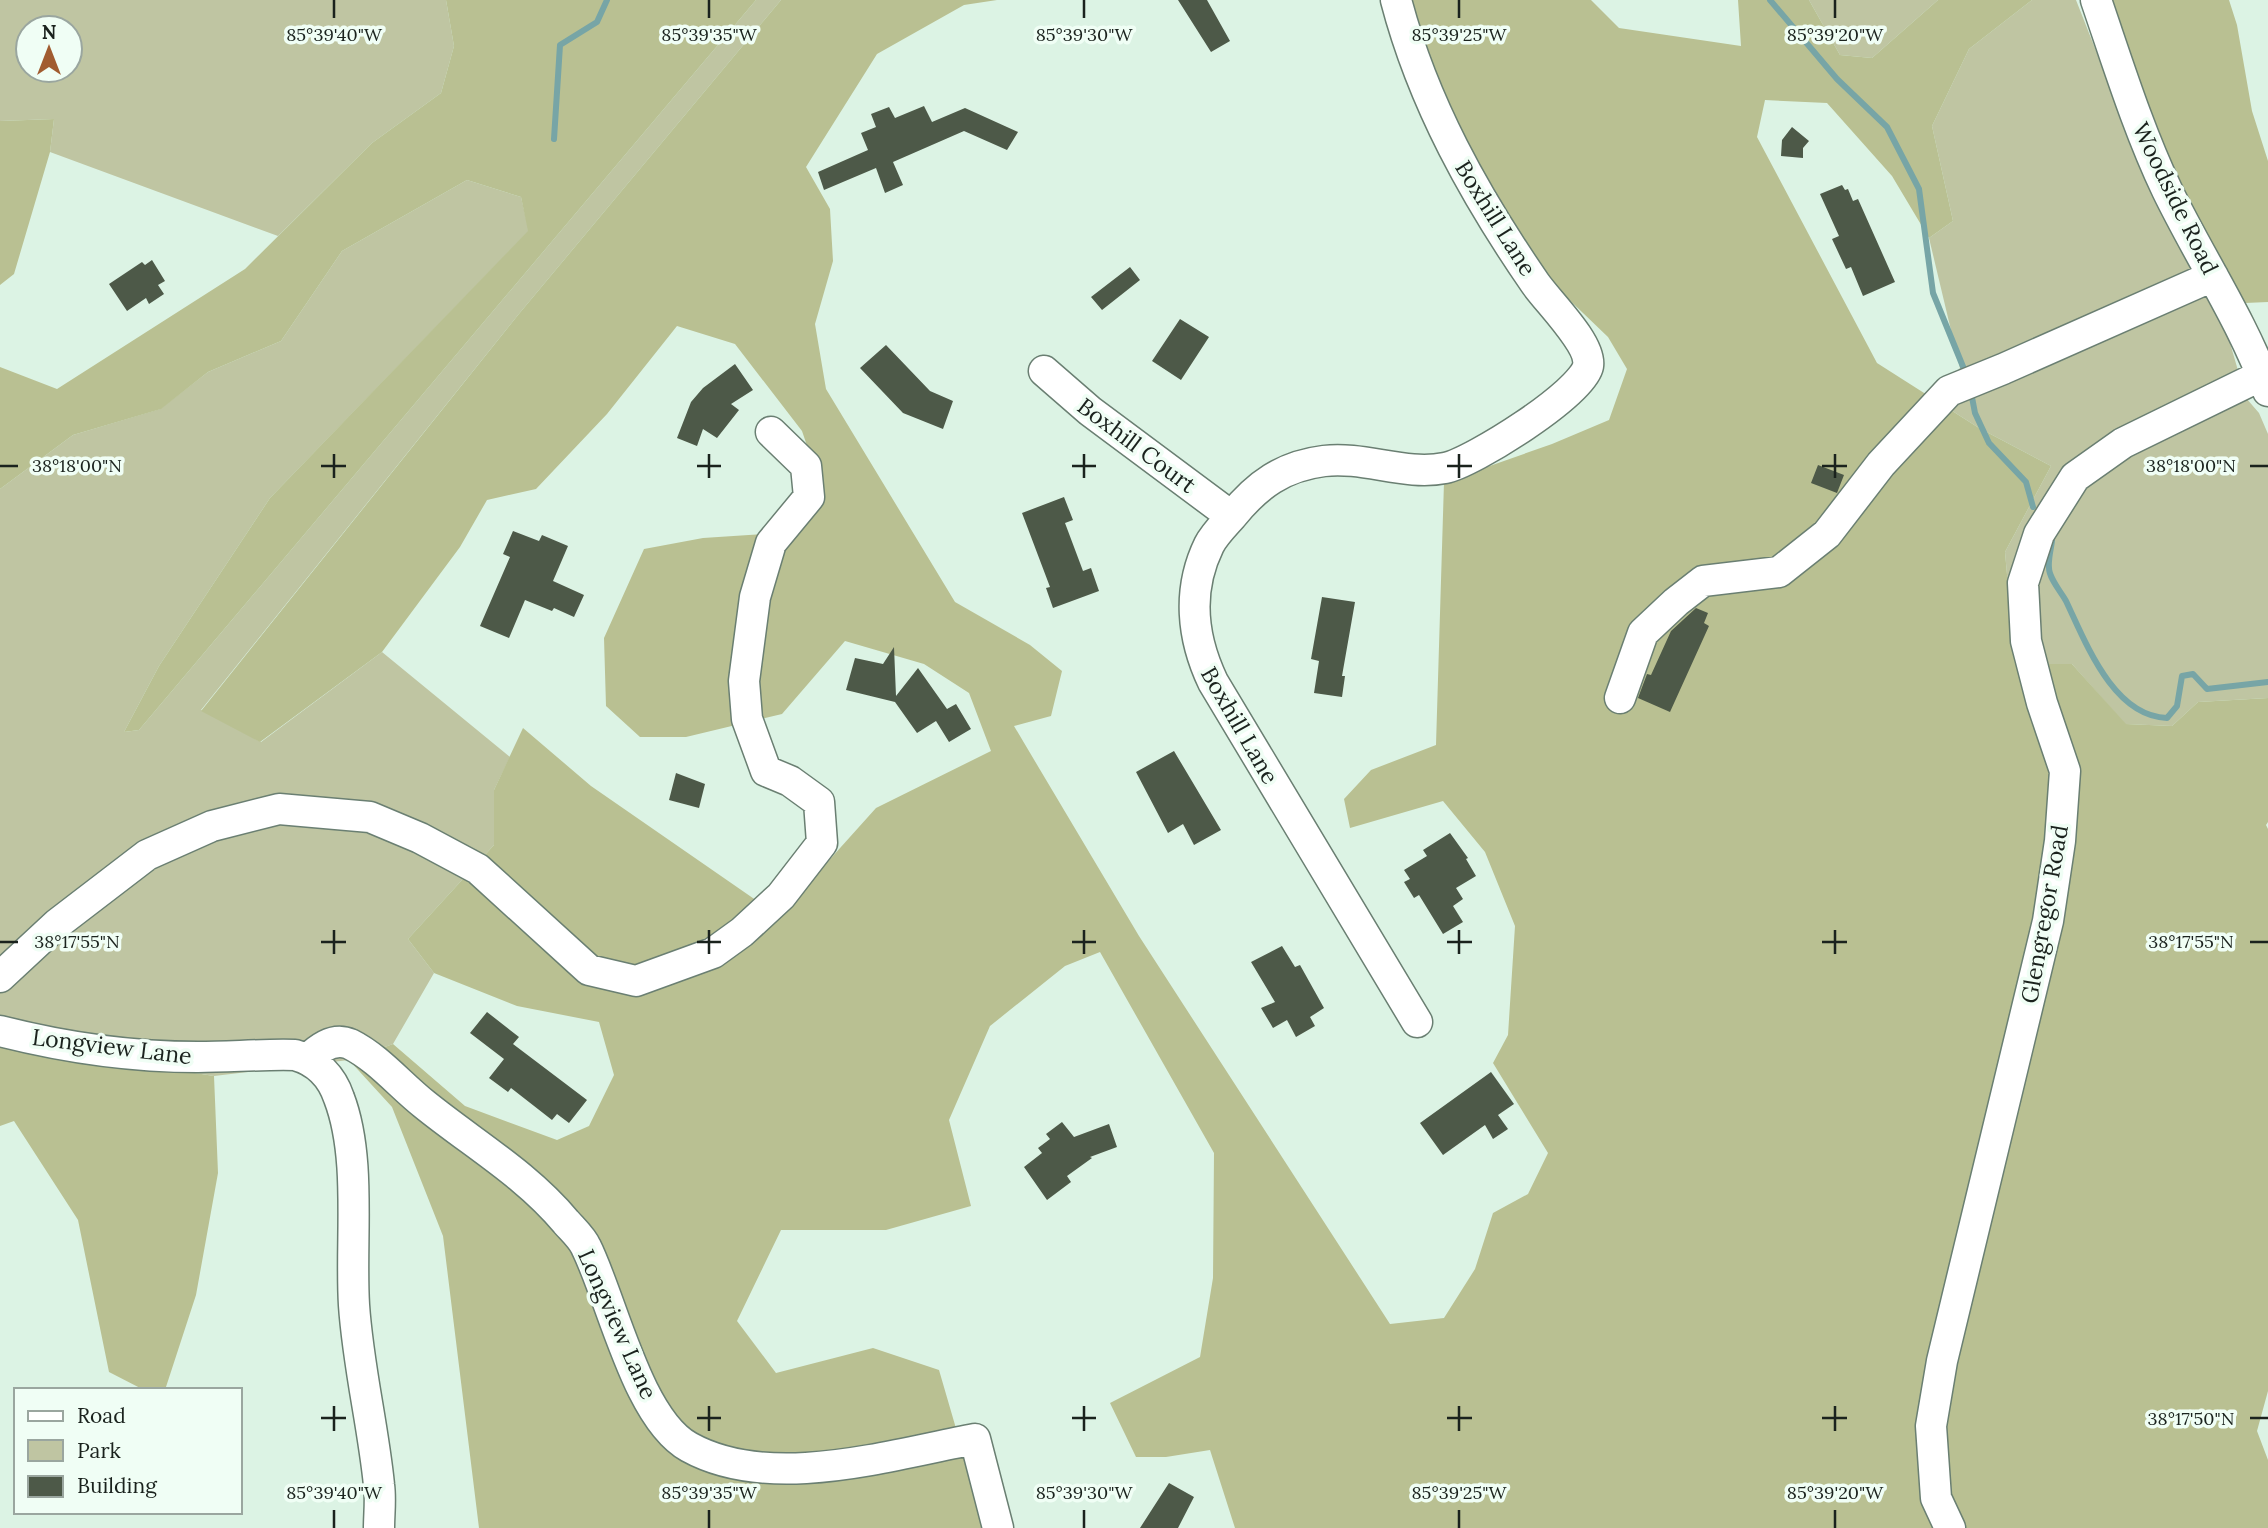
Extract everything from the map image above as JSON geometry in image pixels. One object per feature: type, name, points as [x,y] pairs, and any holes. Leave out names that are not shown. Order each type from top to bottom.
[{"type":"street","name":"Boxhill Lane","points":[[1396,0],[1413,56],[1461,165],[1486,210],[1537,286],[1584,346],[1588,368],[1583,379],[1546,411],[1468,461],[1435,470],[1326,461],[1301,466],[1274,476],[1250,493],[1210,544],[1197,583],[1195,628],[1203,661],[1213,682],[1417,1022]]},
{"type":"street","name":"Woodside Road","points":[[2096,0],[2140,128],[2166,188],[2238,321],[2265,383]]},
{"type":"street","points":[[1620,698],[1643,633],[1676,602],[1703,580],[1779,572],[1827,534],[1881,464],[1949,391],[2213,276]]},
{"type":"street","name":"Boxhill Court","points":[[1044,371],[1090,411],[1231,516]]},
{"type":"street","name":"Glengregor Road","points":[[1950,1528],[1936,1498],[1931,1426],[1937,1387],[2048,921],[2060,841],[2065,771],[2042,703],[2026,640],[2023,583],[2039,534],[2075,477],[2123,443],[2265,383]]},
{"type":"street","points":[[0,977],[57,924],[147,855],[212,826],[279,808],[370,817],[420,838],[478,869],[589,970],[636,981],[713,953],[742,932],[781,896],[822,843],[819,802],[790,781],[766,771],[747,719],[744,681],[755,597],[771,542],[809,497],[806,466],[771,432]]},
{"type":"street","name":"Longview Lane","points":[[0,1031],[145,1055],[197,1057],[278,1054],[308,1059],[327,1043],[348,1043],[491,1153],[552,1205],[586,1245],[622,1343],[651,1401],[662,1420],[687,1445],[738,1465],[801,1469],[975,1439],[998,1528]]},
{"type":"street","points":[[308,1059],[333,1083],[348,1133],[352,1173],[354,1303],[358,1354],[380,1487],[379,1528]]},
{"type":"green space","points":[[0,0],[446,0],[454,46],[441,93],[372,143],[278,236],[50,152],[54,119],[0,121]]},
{"type":"green space","points":[[446,0],[756,0],[139,730],[124,732],[159,666],[270,498],[528,231],[521,197],[467,180],[342,251],[281,341],[208,372],[161,409],[73,435],[0,489],[0,367],[57,389],[245,269],[372,143],[441,93],[454,46]]},
{"type":"green space","points":[[756,0],[781,0],[518,315],[201,710],[261,742],[382,652],[510,757],[494,790],[494,845],[408,939],[434,973],[393,1044],[349,1060],[214,1076],[0,1042],[0,489],[73,435],[160,409],[208,372],[281,341],[342,251],[467,180],[521,197],[529,231],[270,498],[159,666],[124,732],[139,730]]},
{"type":"green space","points":[[781,0],[997,0],[964,5],[877,54],[806,167],[830,209],[833,261],[815,324],[826,389],[955,602],[1030,645],[1062,671],[1051,716],[1014,726],[1139,936],[1390,1324],[1444,1318],[1475,1269],[1493,1213],[1528,1194],[1548,1153],[1493,1063],[1508,1035],[1515,926],[1485,852],[1443,801],[1350,828],[1344,799],[1371,770],[1436,745],[1444,482],[1552,444],[1609,420],[1627,369],[1608,337],[1533,265],[1441,103],[1406,0],[1591,0],[1619,28],[1741,46],[1738,0],[1809,0],[1840,55],[1872,58],[1938,0],[2032,0],[1969,49],[1932,126],[1953,221],[1929,238],[1892,176],[1827,103],[1765,100],[1757,137],[1877,363],[1979,428],[2051,466],[2005,552],[2015,664],[2072,664],[2126,724],[2172,726],[2198,702],[2268,698],[2268,1391],[2257,1431],[2268,1460],[2268,1528],[1235,1528],[1210,1450],[1166,1457],[1136,1457],[1110,1403],[1200,1357],[1213,1278],[1214,1153],[1100,952],[1065,966],[990,1026],[949,1120],[971,1206],[886,1230],[781,1230],[737,1321],[776,1373],[873,1348],[939,1370],[985,1528],[479,1528],[443,1236],[392,1107],[349,1060],[393,1044],[465,1106],[557,1140],[589,1126],[614,1075],[599,1022],[517,1006],[434,973],[408,939],[494,845],[494,790],[523,728],[591,786],[779,916],[876,808],[991,751],[969,693],[924,664],[845,641],[782,714],[686,737],[640,737],[606,706],[604,638],[644,549],[703,538],[796,532],[819,481],[802,431],[735,344],[677,326],[607,414],[536,489],[487,500],[460,547],[382,652],[260,742],[201,711],[518,315]]},
{"type":"green space","points":[[1809,0],[1938,0],[1872,58],[1840,55]]},
{"type":"green space","points":[[2032,0],[2076,0],[2150,188],[2221,312],[2246,398],[2259,413],[2268,434],[2268,698],[2198,702],[2172,726],[2125,724],[2072,664],[2015,664],[2005,552],[2051,466],[1979,428],[1932,398],[1960,368],[1929,238],[1953,221],[1932,126],[1969,49]]},
{"type":"green space","points":[[2103,0],[2229,0],[2237,25],[2252,111],[2268,161],[2268,302],[2245,303],[2192,208],[2156,132]]},
{"type":"green space","points":[[54,119],[50,152],[14,274],[0,285],[0,121]]},
{"type":"green space","points":[[0,1042],[214,1076],[218,1173],[196,1295],[166,1388],[140,1388],[109,1372],[78,1220],[14,1121],[0,1126]]},
{"type":"building","points":[[1178,0],[1207,0],[1230,41],[1211,52]]},
{"type":"building","points":[[924,106],[932,122],[965,108],[1018,132],[1007,150],[964,131],[893,162],[903,185],[885,193],[876,168],[824,190],[818,172],[868,150],[861,133],[876,127],[871,114],[889,107],[895,118]]},
{"type":"building","points":[[1792,127],[1809,141],[1803,148],[1803,158],[1781,156],[1782,140]]},
{"type":"building","points":[[1842,185],[1845,190],[1848,189],[1853,201],[1858,199],[1895,282],[1863,296],[1851,267],[1846,269],[1832,239],[1839,236],[1820,194]]},
{"type":"building","points":[[152,260],[165,281],[158,285],[164,294],[149,304],[146,298],[127,311],[109,284],[142,262],[145,265]]},
{"type":"building","points":[[1130,267],[1140,280],[1102,310],[1091,297]]},
{"type":"building","points":[[1180,319],[1209,337],[1181,380],[1152,361]]},
{"type":"building","points":[[886,345],[930,391],[953,401],[943,429],[903,413],[860,368]]},
{"type":"building","points":[[735,364],[753,390],[731,404],[739,410],[717,438],[703,429],[697,446],[677,438],[691,402],[703,388]]},
{"type":"building","points":[[1818,465],[1844,475],[1837,493],[1811,483]]},
{"type":"building","points":[[1064,497],[1073,520],[1065,523],[1083,571],[1091,568],[1099,591],[1053,608],[1046,588],[1050,587],[1022,513]]},
{"type":"building","points":[[513,531],[539,541],[542,535],[568,546],[553,581],[584,595],[574,617],[525,600],[509,638],[480,626],[510,557],[503,554]]},
{"type":"building","points":[[1322,597],[1355,602],[1342,676],[1345,676],[1342,697],[1314,693],[1319,661],[1311,659]]},
{"type":"building","points":[[1696,608],[1708,613],[1704,623],[1709,626],[1670,712],[1638,698],[1647,674],[1651,675],[1671,631]]},
{"type":"building","points":[[894,647],[896,696],[918,668],[947,709],[956,704],[971,729],[949,742],[936,721],[917,733],[895,702],[846,690],[855,658],[883,664]]},
{"type":"building","points":[[1174,751],[1221,830],[1194,845],[1183,824],[1168,833],[1136,772]]},
{"type":"building","points":[[676,773],[705,784],[699,808],[669,800]]},
{"type":"building","points":[[1450,833],[1468,858],[1466,859],[1476,876],[1456,888],[1463,899],[1453,906],[1463,922],[1443,934],[1419,895],[1414,898],[1404,882],[1410,879],[1404,870],[1427,856],[1423,850]]},
{"type":"building","points":[[1282,946],[1295,967],[1300,965],[1324,1008],[1310,1017],[1315,1026],[1296,1037],[1287,1020],[1273,1028],[1261,1008],[1275,1002],[1251,962]]},
{"type":"building","points":[[487,1012],[519,1037],[513,1044],[587,1100],[569,1123],[557,1114],[552,1120],[511,1088],[508,1092],[489,1078],[504,1059],[470,1033]]},
{"type":"building","points":[[1491,1072],[1514,1104],[1498,1115],[1508,1129],[1493,1139],[1485,1125],[1443,1155],[1420,1123]]},
{"type":"building","points":[[1062,1122],[1074,1137],[1109,1124],[1117,1147],[1090,1157],[1092,1158],[1067,1176],[1071,1182],[1047,1200],[1024,1167],[1042,1153],[1038,1148],[1050,1139],[1046,1134]]},
{"type":"building","points":[[1169,1483],[1194,1497],[1178,1528],[1140,1528]]},
{"type":"waterway","points":[[554,139],[560,45],[597,22],[607,0]]},
{"type":"waterway","points":[[1770,0],[1837,79],[1887,127],[1919,189],[1933,293],[1966,374]]},
{"type":"waterway","points":[[1971,392],[1975,413],[1989,443],[2026,482],[2033,507]]},
{"type":"waterway","points":[[2052,541],[2049,565],[2051,576],[2104,674],[2131,705],[2148,714],[2167,718],[2177,706],[2182,676],[2193,674],[2207,689],[2268,682]]}]
